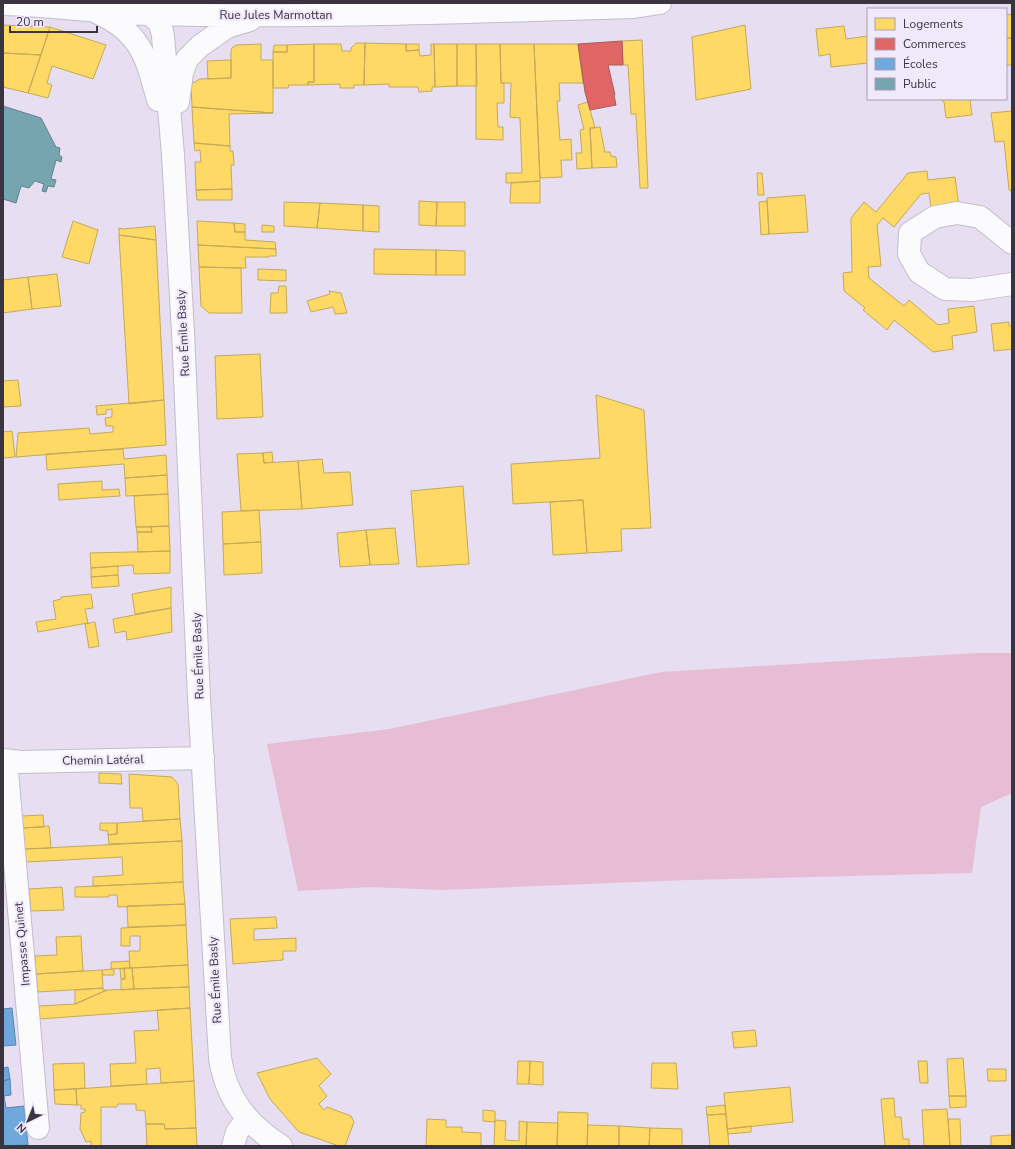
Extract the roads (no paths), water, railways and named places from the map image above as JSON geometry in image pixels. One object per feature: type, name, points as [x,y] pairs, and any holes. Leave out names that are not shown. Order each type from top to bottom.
[{"type":"street","name":"Rue Jules Marmottan","points":[[3,4],[148,14],[270,16],[420,14],[548,6],[634,7],[660,3]]},
{"type":"street","name":"Rue Émile Basly","points":[[96,11],[112,19],[136,40],[153,79],[173,155]]},
{"type":"street","name":"Rue Émile Basly","points":[[148,14],[155,17],[161,24],[173,155],[188,416],[198,662],[220,1058],[222,1074],[236,1105],[248,1119],[281,1146]]},
{"type":"street","name":"Rue Émile Basly","points":[[173,155],[182,73],[187,59],[200,46],[227,27],[270,16]]},
{"type":"street","points":[[1012,243],[980,217],[957,213],[935,217],[910,233],[909,254],[919,272],[945,289],[972,290],[1012,284]]},
{"type":"street","name":"Chemin Latéral","points":[[4,760],[21,762],[203,758]]},
{"type":"street","name":"Impasse Quinet","points":[[4,760],[38,1128]]},
{"type":"street","points":[[233,1146],[237,1132],[248,1119]]}]
